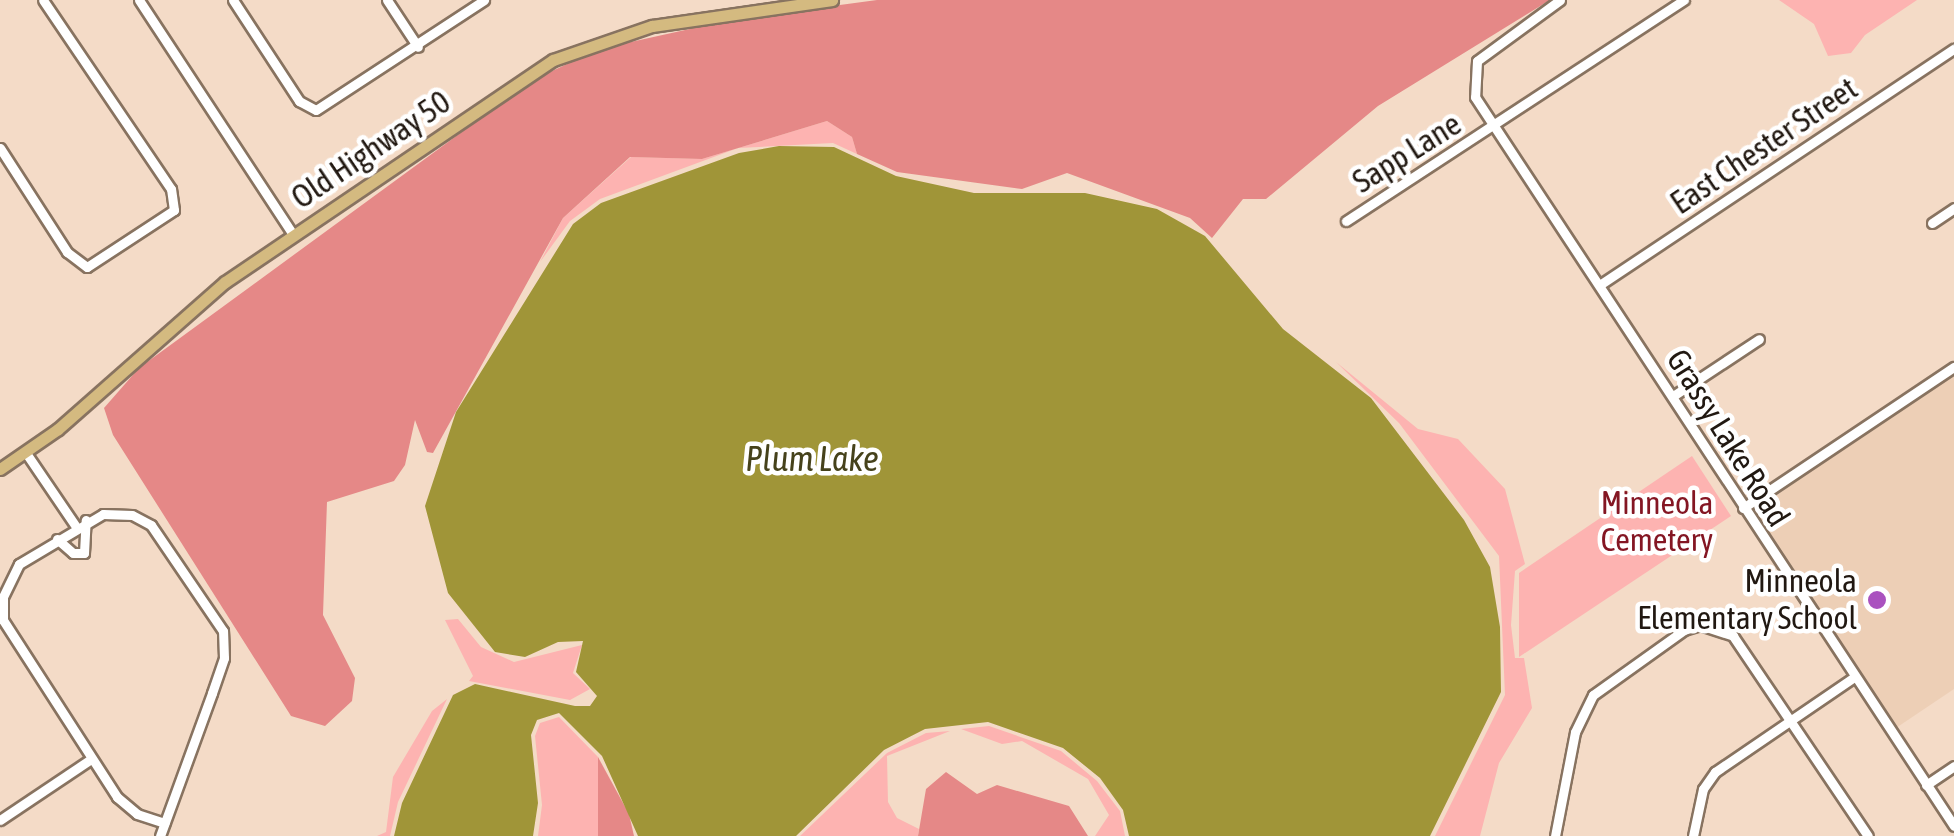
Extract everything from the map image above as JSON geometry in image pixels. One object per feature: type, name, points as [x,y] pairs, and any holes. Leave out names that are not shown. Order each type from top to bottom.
[{"type":"main road","name":"Old Highway 50","points":[[0,469],[26,453],[185,313],[528,75],[578,48],[652,26],[829,0]]},
{"type":"street","points":[[0,148],[68,252],[87,267],[174,210],[171,189],[43,0]]},
{"type":"street","points":[[139,0],[294,236]]},
{"type":"street","points":[[232,0],[310,109],[334,103],[484,0]]},
{"type":"street","points":[[386,0],[418,47]]},
{"type":"street","name":"Grassy Lake Road","points":[[1560,0],[1486,50],[1473,71],[1472,90],[1853,678],[1954,826]]},
{"type":"street","name":"Sapp Lane","points":[[1346,221],[1494,128],[1684,0]]},
{"type":"street","name":"East Chester Street","points":[[1601,284],[1954,49]]},
{"type":"street","points":[[1932,223],[1954,208]]},
{"type":"street","points":[[1673,396],[1759,339]]},
{"type":"street","points":[[1743,508],[1954,367]]},
{"type":"street","points":[[26,453],[75,525]]},
{"type":"street","points":[[160,836],[165,823],[224,658],[222,631],[152,525],[122,512],[75,525],[12,573],[2,596],[3,620],[91,759],[129,809],[165,823]]},
{"type":"street","points":[[57,538],[73,554],[84,553],[86,520]]},
{"type":"street","points":[[1555,836],[1584,707],[1600,687],[1684,630],[1710,626],[1733,636],[1868,836]]},
{"type":"street","points":[[1693,836],[1706,782],[1853,678]]},
{"type":"street","points":[[0,820],[91,759]]},
{"type":"street","points":[[1926,785],[1954,766]]},
{"type":"shaded area","points":[[877,0],[1550,0],[1378,106],[1266,199],[1243,199],[1212,238],[1190,218],[1067,173],[1022,189],[897,172],[857,154],[852,137],[827,121],[702,159],[630,157],[563,218],[433,453],[427,452],[415,420],[405,465],[394,481],[327,502],[323,615],[355,678],[352,701],[325,726],[291,716],[113,435],[104,408],[139,368],[533,80],[599,49],[735,19]]},
{"type":"shaded area","name":"Minneola Elementary School","points":[[1954,367],[1954,689],[1890,732],[1743,508]]},
{"type":"shaded area","points":[[598,757],[629,814],[634,836],[598,836]]},
{"type":"shaded area","points":[[946,772],[977,794],[997,785],[1069,806],[1088,836],[918,836],[926,789]]},
{"type":"green space","points":[[1779,0],[1917,0],[1865,35],[1851,53],[1828,56],[1814,24]]},
{"type":"green space","points":[[827,121],[852,137],[857,154],[833,143],[738,148]]},
{"type":"green space","points":[[737,148],[600,199],[570,221],[540,262],[563,218],[631,157],[702,159]]},
{"type":"green space","points":[[1336,362],[1418,429],[1458,439],[1505,489],[1525,564],[1515,571],[1511,625],[1515,658],[1524,658],[1532,708],[1499,763],[1480,836],[1435,836],[1505,695],[1499,556],[1399,423]]},
{"type":"green space","name":"Minneola Cemetery","points":[[1692,456],[1731,516],[1519,657],[1519,573]]},
{"type":"green space","points":[[458,619],[481,647],[514,662],[582,645],[573,673],[590,689],[570,700],[469,681],[473,676],[445,620]]},
{"type":"green space","points":[[447,699],[398,802],[390,836],[377,836],[386,832],[393,777],[432,711]]},
{"type":"green space","points":[[559,717],[598,757],[598,836],[538,836],[542,805],[535,736],[540,723]]},
{"type":"green space","points":[[989,726],[1061,751],[1097,781],[1120,811],[1125,836],[1095,836],[1109,815],[1088,779],[1022,741],[1002,744],[961,729]]},
{"type":"green space","points":[[950,731],[887,756],[888,802],[897,818],[919,829],[918,836],[800,836],[887,753],[926,733]]},
{"type":"water","name":"Plum Lake","points":[[779,146],[834,147],[896,176],[974,193],[1085,193],[1157,209],[1205,236],[1283,329],[1371,398],[1464,520],[1490,567],[1500,627],[1501,692],[1430,836],[1129,836],[1123,810],[1100,778],[1063,748],[988,722],[925,729],[884,750],[796,836],[638,836],[602,756],[559,713],[537,720],[531,735],[538,803],[533,836],[394,836],[402,803],[453,695],[475,684],[575,706],[590,706],[597,696],[576,672],[583,641],[558,642],[525,657],[495,652],[448,593],[425,506],[456,412],[573,224],[601,203],[739,153]]},
{"type":"place","name":"Minneola Elementary School","points":[[1877,600]]}]
